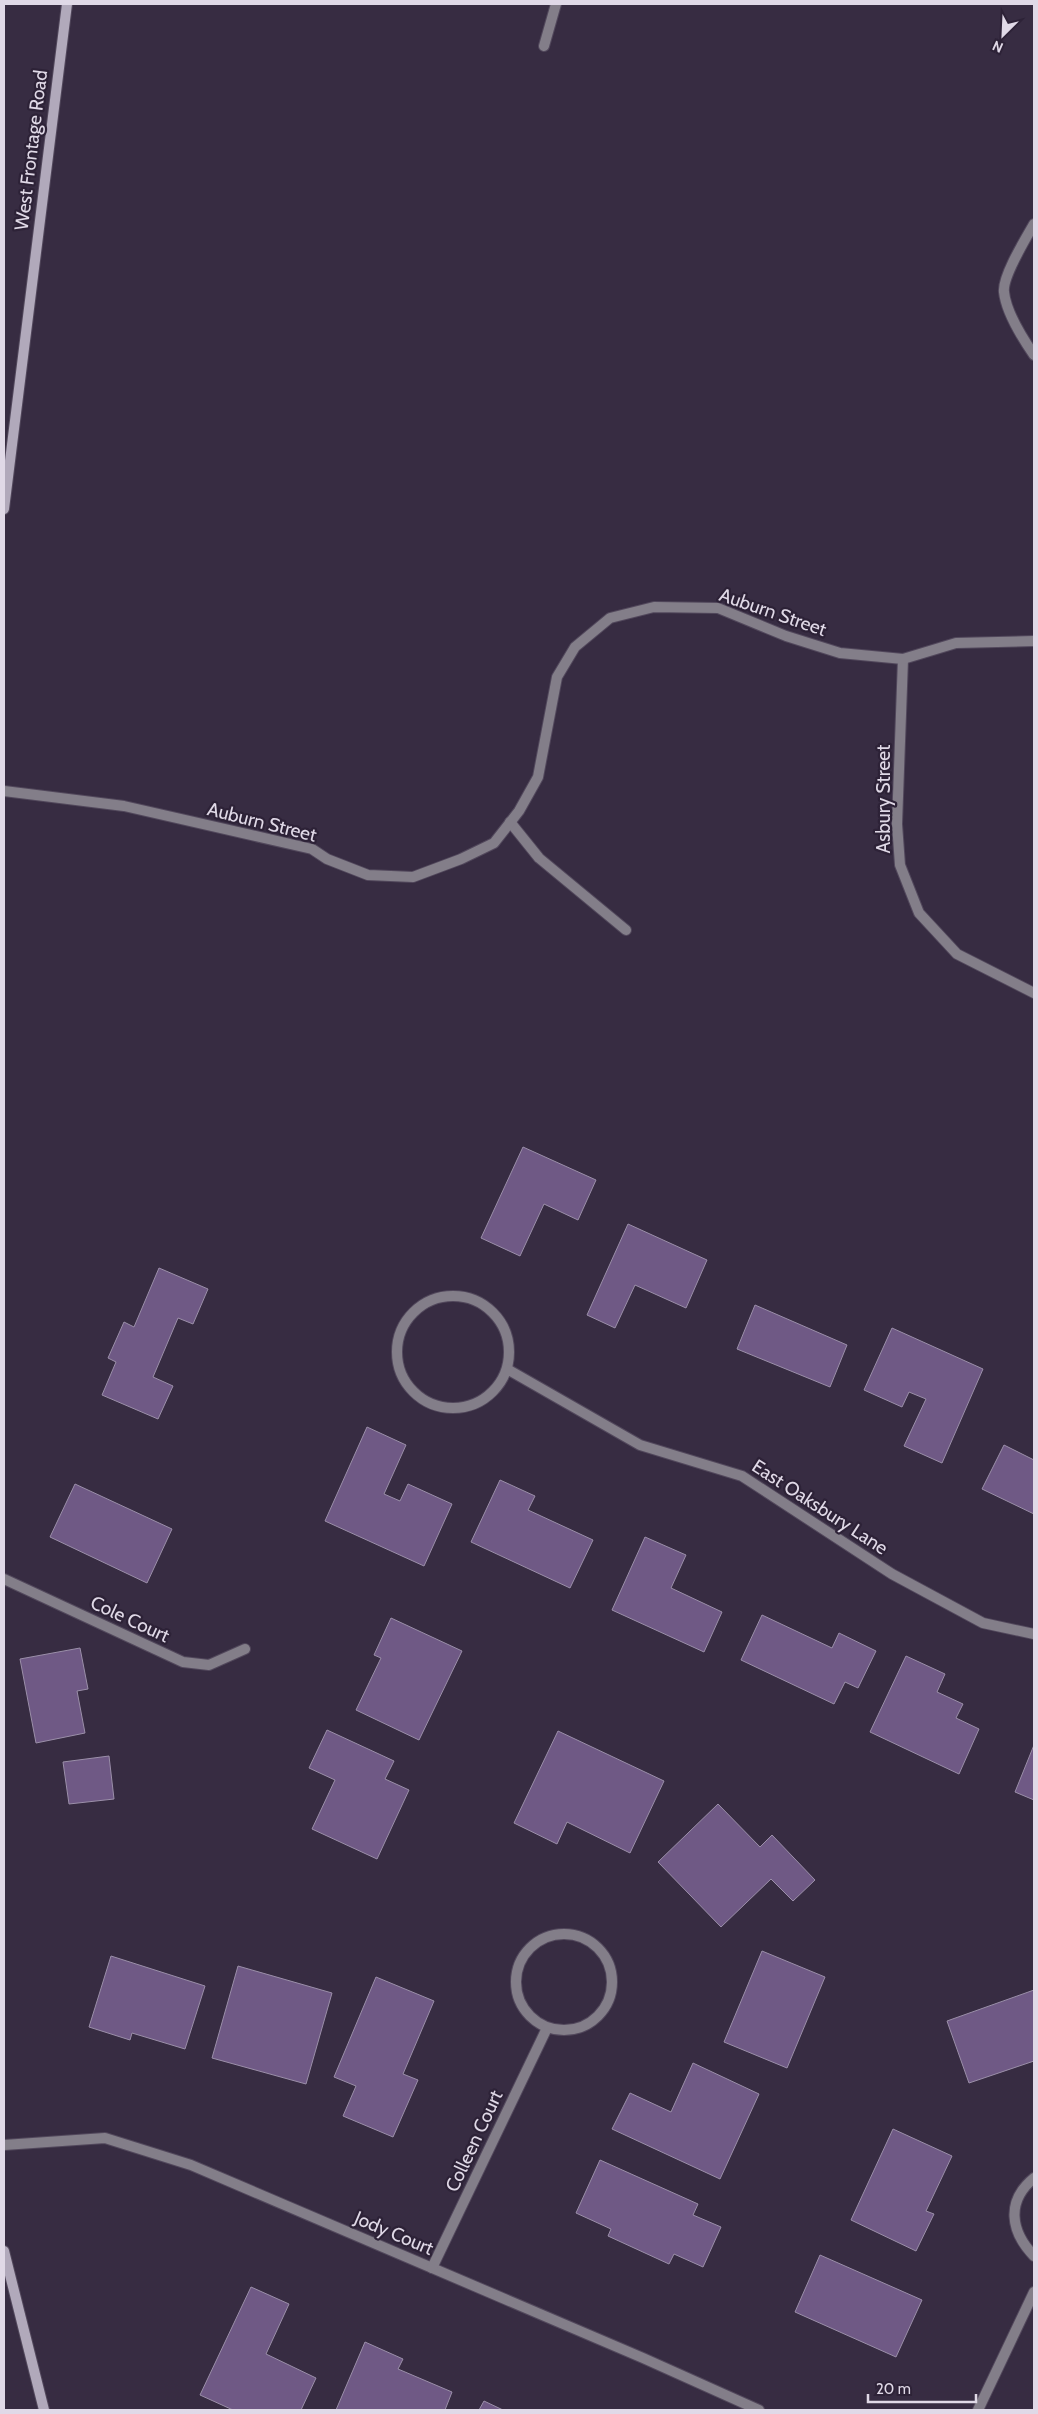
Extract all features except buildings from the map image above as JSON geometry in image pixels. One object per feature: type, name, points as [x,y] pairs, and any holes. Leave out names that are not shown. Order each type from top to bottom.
[{"type":"street","name":"West Frontage Road","points":[[4,509],[67,4]]},
{"type":"street","points":[[544,46],[556,4]]},
{"type":"street","points":[[1034,224],[1018,251],[1004,291],[1015,323],[1034,355]]},
{"type":"street","name":"Auburn Street","points":[[4,791],[124,806],[312,850],[327,859],[368,876],[413,877],[462,859],[494,843],[519,811],[538,776],[557,677],[574,647],[610,618],[654,606],[718,608],[786,636],[840,652],[903,659],[956,643],[1034,641]]},
{"type":"street","name":"Asbury Street","points":[[903,659],[897,824],[900,865],[919,913],[957,954],[1034,993]]},
{"type":"street","points":[[510,822],[539,858],[626,930]]},
{"type":"street","points":[[445,1296],[464,1296],[482,1303],[496,1315],[506,1331],[510,1350],[507,1369],[500,1384],[489,1396],[474,1404],[458,1408],[442,1407],[426,1402],[413,1392],[403,1379],[397,1363],[396,1346],[401,1328],[412,1312],[427,1301],[445,1296]]},
{"type":"street","name":"East Oaksbury Lane","points":[[507,1369],[640,1445],[742,1476],[892,1574],[983,1623],[1034,1634]]},
{"type":"street","name":"Cole Court","points":[[4,1579],[183,1662],[209,1665],[245,1649]]},
{"type":"street","points":[[559,1934],[575,1935],[590,1941],[602,1952],[610,1966],[612,1981],[610,1997],[603,2010],[592,2022],[578,2029],[562,2031],[547,2028],[533,2020],[522,2008],[516,1992],[515,1976],[520,1960],[530,1947],[543,1938],[559,1934]]},
{"type":"street","name":"Colleen Court","points":[[432,2268],[547,2028]]},
{"type":"street","name":"Jody Court","points":[[4,2145],[105,2138],[191,2165],[643,2358],[759,2410]]},
{"type":"street","points":[[1034,2178],[1026,2184],[1018,2198],[1014,2214],[1016,2230],[1023,2244],[1034,2256]]},
{"type":"street","points":[[4,2251],[44,2410]]},
{"type":"street","points":[[978,2410],[1034,2292]]}]
